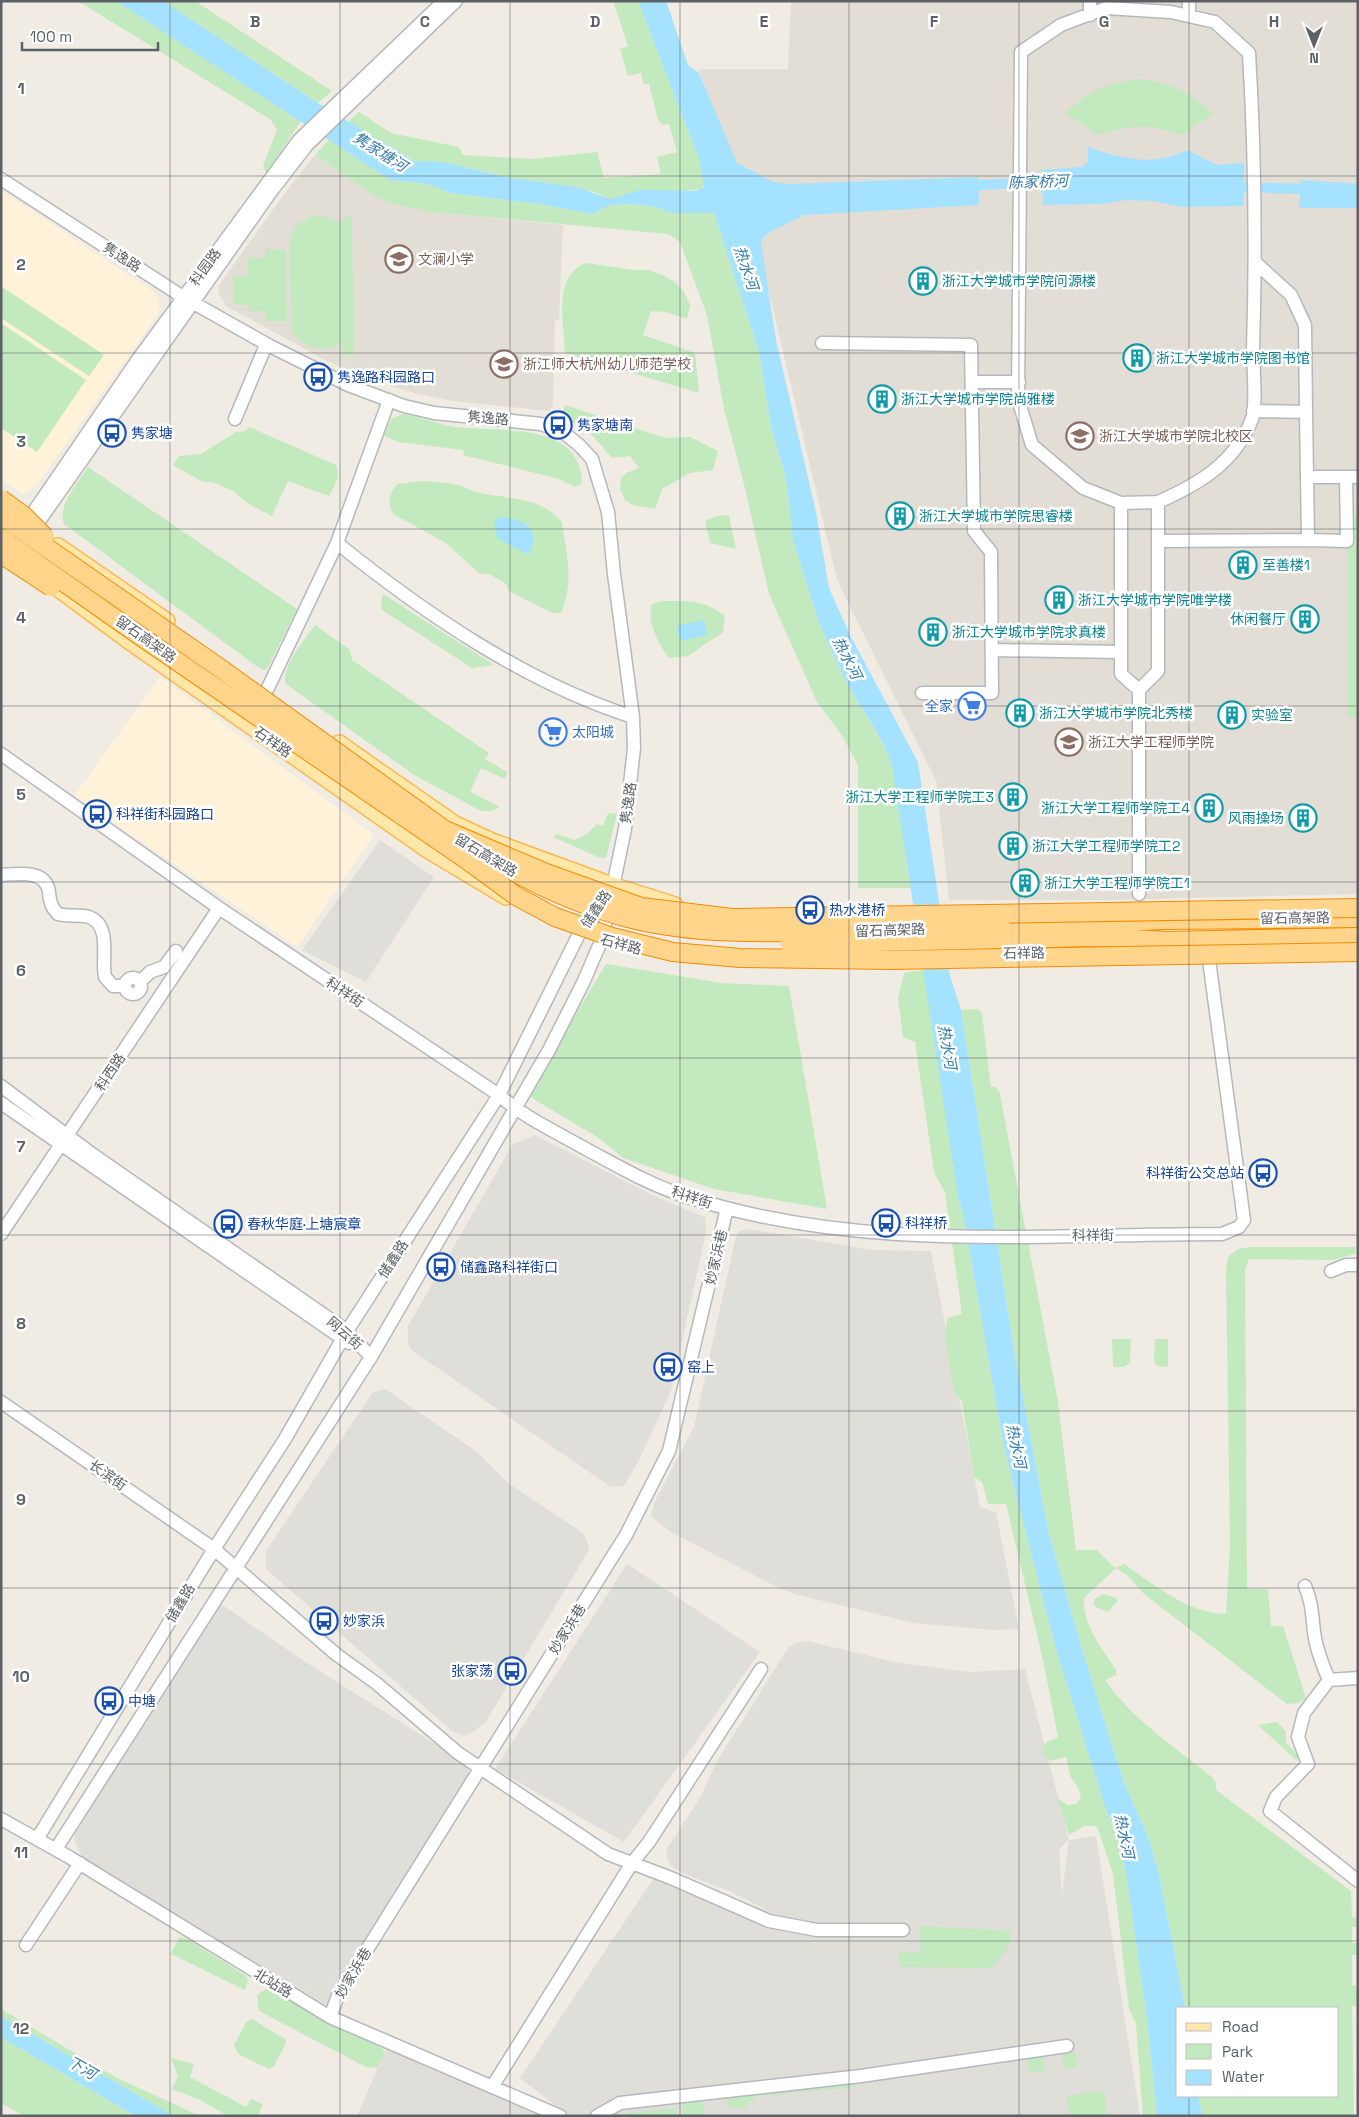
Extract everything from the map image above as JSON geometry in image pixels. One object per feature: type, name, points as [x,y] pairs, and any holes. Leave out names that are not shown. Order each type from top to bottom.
[{"type":"highway","points":[[1,499],[24,516],[74,566]]},
{"type":"highway","name":"留石高架路","points":[[1,516],[224,671],[445,830],[524,878],[577,902],[637,920],[692,929],[751,933],[1001,933],[1097,936],[1167,941],[1358,937]]},
{"type":"highway","name":"留石高架路","points":[[1,538],[133,632],[464,858],[516,896],[555,917],[612,936],[673,952],[740,958],[891,960],[1358,952]]},
{"type":"highway","points":[[4,554],[405,829],[516,896]]},
{"type":"highway","name":"留石高架路","points":[[445,830],[597,893],[641,907],[732,918],[1357,902]]},
{"type":"highway","name":"留石高架路","points":[[464,858],[526,892],[577,914],[625,930],[726,943],[775,944],[1001,933],[1167,920],[1358,918]]},
{"type":"highway","points":[[1167,920],[1223,913],[1268,912],[1302,901]]},
{"type":"highway","points":[[1167,941],[1312,960]]},
{"type":"main road","points":[[1,507],[102,574],[266,692],[455,824],[492,841],[670,904],[793,919],[1094,913],[1162,903],[1357,902]]},
{"type":"main road","name":"石祥路","points":[[4,554],[428,851],[550,922],[580,932],[668,956],[737,962],[1107,951],[1163,960],[1358,959]]},
{"type":"street","name":"科园路","points":[[338,109],[444,1]]},
{"type":"street","name":"科园路","points":[[4,554],[30,527],[188,300],[310,136],[456,1]]},
{"type":"street","points":[[1090,1],[1090,15]]},
{"type":"street","points":[[1188,1],[1189,16]]},
{"type":"street","points":[[1106,8],[1171,12],[1189,16],[1215,22],[1250,53],[1256,263],[1253,411],[1252,418],[1228,458],[1206,478],[1158,502],[1121,503],[1083,488],[1032,445],[1018,399],[1021,52],[1061,26],[1106,8]]},
{"type":"street","name":"隽逸路","points":[[1,179],[188,300],[266,345],[348,385],[389,400],[434,412],[541,424],[563,432],[592,459],[608,512],[614,574],[633,718],[634,748],[631,789],[625,829],[612,885]]},
{"type":"street","points":[[1256,263],[1291,295],[1305,325],[1308,540]]},
{"type":"street","points":[[822,343],[971,345],[974,531],[991,552],[992,693],[922,692]]},
{"type":"street","points":[[235,420],[266,345]]},
{"type":"street","points":[[972,382],[1019,382]]},
{"type":"street","points":[[266,692],[337,543],[355,499],[389,400]]},
{"type":"street","points":[[1253,411],[1306,412]]},
{"type":"street","points":[[1159,541],[1347,541],[1352,477],[1307,477]]},
{"type":"street","points":[[1139,894],[1139,690],[1158,671],[1158,502]]},
{"type":"street","points":[[1121,503],[1121,674],[1139,690]]},
{"type":"street","points":[[337,543],[378,576],[512,664],[595,705],[633,718]]},
{"type":"street","points":[[992,650],[1121,652]]},
{"type":"street","name":"科祥街","points":[[1,754],[219,908],[499,1095],[515,1109],[632,1174],[684,1196],[727,1208],[842,1231],[938,1237],[1222,1234],[1239,1228],[1244,1220],[1209,960]]},
{"type":"street","points":[[1,875],[30,874],[42,878],[48,886],[50,903],[58,914],[84,916],[96,921],[103,934],[105,977],[113,986],[125,986],[127,992],[135,994],[141,988],[140,982],[150,972],[164,967],[176,951]]},
{"type":"street","name":"储鑫路","points":[[37,1839],[214,1549],[285,1439],[345,1335],[499,1095],[580,932],[612,885]]},
{"type":"street","name":"储鑫路","points":[[56,1849],[371,1357],[515,1109],[549,1050],[583,983],[602,938],[612,885]]},
{"type":"street","name":"科西路","points":[[1,1234],[219,908]]},
{"type":"street","name":"网云街","points":[[1,1086],[65,1140]]},
{"type":"street","name":"网云街","points":[[1,1103],[65,1140],[345,1335],[371,1357]]},
{"type":"street","name":"妙家浜巷","points":[[330,2017],[338,1996],[626,1535],[669,1451],[727,1208]]},
{"type":"street","points":[[1331,1271],[1346,1265],[1358,1265]]},
{"type":"street","name":"长滨街","points":[[1,1402],[214,1549],[337,1655],[376,1683],[458,1753],[608,1854],[671,1878],[769,1921],[817,1930],[903,1930]]},
{"type":"street","points":[[1305,1586],[1312,1601],[1314,1633],[1320,1659],[1329,1680]]},
{"type":"street","points":[[492,2087],[632,1863],[650,1842],[761,1669]]},
{"type":"street","points":[[1358,1678],[1329,1680],[1304,1713],[1298,1738],[1308,1764],[1276,1797],[1270,1810],[1358,1881]]},
{"type":"street","name":"北站路","points":[[1,1819],[80,1863],[330,2017],[560,2116]]},
{"type":"street","points":[[26,1945],[80,1863]]},
{"type":"street","points":[[596,2116],[620,2103],[862,2076],[1067,2046]]},
{"type":"shaded area","name":"浙江大学城市学院北校区","points":[[791,1],[1358,1],[1358,894],[1108,900],[949,900],[936,781],[837,580],[769,292],[699,69],[788,69]]},
{"type":"shaded area","name":"文澜小学","points":[[315,155],[374,196],[392,204],[432,212],[563,225],[559,320],[555,320],[553,406],[550,411],[453,401],[414,393],[385,384],[329,362],[226,306],[218,292],[219,285],[287,190]]},
{"type":"shaded area","points":[[1,190],[155,293],[159,302],[158,314],[36,486],[23,494],[1,479]]},
{"type":"shaded area","points":[[160,677],[374,835],[297,947],[74,796]]},
{"type":"shaded area","points":[[380,840],[434,877],[366,982],[302,950]]},
{"type":"shaded area","points":[[535,1135],[652,1195],[705,1217],[706,1233],[671,1391],[639,1460],[624,1486],[611,1487],[411,1350],[408,1343],[408,1326],[513,1144]]},
{"type":"shaded area","points":[[748,1229],[873,1250],[931,1251],[980,1507],[996,1512],[1019,1629],[993,1630],[914,1623],[794,1594],[669,1531],[651,1516],[654,1503],[694,1427],[734,1245],[738,1232]]},
{"type":"shaded area","points":[[385,1389],[476,1451],[508,1483],[583,1533],[587,1540],[589,1550],[485,1723],[463,1736],[452,1731],[266,1569],[266,1551],[373,1392]]},
{"type":"shaded area","points":[[627,1564],[760,1652],[624,1842],[495,1769]]},
{"type":"shaded area","points":[[221,1604],[301,1659],[465,1763],[468,1768],[468,1776],[327,2005],[82,1858],[74,1838],[79,1820],[202,1608]]},
{"type":"shaded area","points":[[808,1641],[894,1662],[969,1672],[1025,1669],[1069,1840],[1096,1836],[1140,2116],[569,2116],[520,2078],[654,1878],[767,1910],[729,1891],[682,1873],[670,1865],[666,1855],[668,1847],[701,1796],[717,1761],[788,1648],[798,1642]],"holes":[[[1069,1841],[1062,1895],[1059,1849]]]},
{"type":"shaded area","points":[[389,2042],[547,2116],[357,2116]]},
{"type":"green space","points":[[78,1],[116,1],[301,121],[266,173],[263,166],[277,130],[271,120]]},
{"type":"green space","points":[[163,1],[195,1],[332,91],[318,103]]},
{"type":"green space","points":[[613,1],[638,1],[699,159],[704,185],[702,189],[610,199],[594,192],[511,178],[469,168],[415,161],[348,122],[359,112],[391,133],[459,147],[463,155],[532,159],[597,152],[604,178],[661,174],[657,157],[677,152],[669,124],[663,125],[658,120],[649,84],[644,84],[641,73],[628,76],[620,49],[628,46]]},
{"type":"green space","points":[[1136,79],[1158,82],[1178,89],[1196,100],[1213,114],[1182,135],[1150,127],[1131,127],[1098,135],[1066,113],[1089,94],[1106,86]]},
{"type":"green space","points":[[329,140],[390,180],[428,184],[450,193],[539,204],[593,214],[609,205],[628,204],[653,206],[676,213],[714,213],[759,352],[771,427],[786,478],[793,540],[819,623],[845,680],[884,746],[892,766],[899,797],[908,874],[912,888],[858,888],[858,766],[843,737],[817,702],[769,594],[744,484],[724,409],[707,315],[680,242],[668,234],[432,212],[392,204],[374,196],[315,155]]},
{"type":"green space","points":[[312,216],[326,217],[343,223],[343,216],[352,217],[354,355],[343,355],[342,342],[329,348],[315,348],[302,342],[292,331],[289,241],[295,226]]},
{"type":"green space","points":[[265,249],[286,250],[287,321],[265,321],[265,311],[249,311],[249,305],[234,304],[233,276],[247,276],[248,257],[265,258]]},
{"type":"green space","points":[[587,263],[633,270],[649,270],[675,282],[684,292],[690,305],[687,319],[666,312],[651,311],[643,335],[695,353],[699,393],[565,353],[562,315],[564,289],[576,269]]},
{"type":"green space","points":[[1,286],[104,355],[89,376],[1,318]]},
{"type":"green space","points":[[1,323],[86,380],[37,452],[1,428]]},
{"type":"green space","points":[[565,405],[665,438],[690,437],[718,451],[713,470],[690,473],[662,489],[655,509],[633,505],[625,500],[620,489],[621,478],[626,473],[639,468],[630,456],[612,458],[593,436],[562,415]]},
{"type":"green space","points":[[403,414],[455,427],[515,431],[535,434],[553,440],[568,449],[578,464],[582,484],[575,487],[556,478],[463,455],[464,450],[398,442],[384,436],[391,419]]},
{"type":"green space","points":[[249,427],[336,465],[338,477],[329,496],[288,481],[272,516],[247,503],[233,491],[215,483],[201,481],[173,465],[179,456],[201,454],[236,432],[245,431]]},
{"type":"green space","points":[[88,467],[297,609],[267,669],[263,670],[255,665],[64,524],[63,509],[74,487]]},
{"type":"green space","points":[[423,481],[454,484],[480,493],[525,501],[546,508],[554,514],[562,523],[568,569],[567,590],[561,613],[552,613],[509,591],[505,583],[489,574],[480,574],[446,543],[393,514],[390,498],[397,484]]},
{"type":"green space","points":[[720,515],[729,516],[736,549],[710,543],[705,521]]},
{"type":"green space","points":[[1354,515],[1358,515],[1358,717],[1348,717],[1347,523]]},
{"type":"green space","points":[[383,594],[494,665],[472,668],[382,610],[381,601]]},
{"type":"green space","points":[[663,601],[696,602],[717,610],[725,616],[723,632],[688,656],[669,658],[654,632],[651,618],[652,604]]},
{"type":"green space","points":[[315,625],[350,650],[352,660],[489,753],[485,759],[507,772],[505,779],[481,768],[470,792],[500,807],[492,811],[481,811],[414,775],[286,684],[285,677],[290,662]]},
{"type":"green space","points":[[608,813],[617,814],[606,858],[598,857],[553,837],[557,834],[574,840],[586,835],[597,824],[603,826]]},
{"type":"green space","points":[[606,964],[721,983],[789,986],[827,1209],[714,1189],[623,1158],[599,1138],[527,1095]]},
{"type":"green space","points":[[924,970],[960,1205],[1003,1442],[1057,1653],[1106,1810],[1120,1840],[1147,2019],[1157,2116],[1143,2116],[1136,2024],[1129,2009],[1113,1874],[1097,1826],[1084,1826],[1069,1835],[1057,1798],[1067,1805],[1076,1804],[1081,1797],[1078,1787],[1070,1776],[1066,1757],[1050,1761],[1044,1755],[1042,1748],[1047,1742],[1058,1737],[1043,1660],[1006,1504],[988,1504],[982,1482],[974,1477],[962,1402],[954,1390],[945,1337],[947,1318],[962,1314],[945,1192],[934,1172],[915,1042],[903,1037],[898,998],[904,973]]},
{"type":"green space","points":[[978,1009],[982,1014],[991,1087],[996,1087],[1000,1094],[1058,1402],[1076,1550],[1097,1550],[1115,1568],[1124,1564],[1160,1589],[1185,1603],[1198,1609],[1226,1614],[1230,1546],[1226,1271],[1228,1257],[1238,1249],[1250,1247],[1356,1247],[1355,1254],[1333,1260],[1249,1259],[1245,1270],[1247,1589],[1268,1589],[1271,1626],[1283,1626],[1306,1698],[1298,1703],[1287,1704],[1144,1594],[1127,1575],[1116,1568],[1084,1598],[1086,1618],[1094,1636],[1116,1670],[1116,1675],[1105,1680],[1128,1708],[1213,1778],[1216,1790],[1351,1891],[1352,1917],[1358,1918],[1358,1927],[1352,1927],[1352,1943],[1358,1943],[1358,1955],[1352,1955],[1352,1985],[1358,1986],[1358,2006],[1352,2006],[1354,2116],[1202,2116],[1198,2097],[1339,2097],[1339,2007],[1185,2007],[1159,1875],[1147,1834],[1124,1783],[1082,1649],[1048,1530],[1014,1350],[961,1010]]},
{"type":"green space","points":[[1112,1339],[1131,1339],[1130,1363],[1124,1367],[1113,1367]]},
{"type":"green space","points":[[1155,1339],[1168,1339],[1168,1367],[1157,1366],[1154,1360]]},
{"type":"green space","points":[[1104,1594],[1117,1598],[1117,1602],[1108,1612],[1096,1607],[1093,1603],[1096,1598]]},
{"type":"green space","points":[[1277,1722],[1286,1731],[1286,1742],[1299,1757],[1296,1760],[1258,1725]]},
{"type":"green space","points":[[920,1926],[1010,1931],[1011,1944],[992,1968],[900,1967],[898,1953],[921,1952]]},
{"type":"green space","points":[[179,1937],[188,1939],[246,1976],[248,1981],[245,1990],[171,1954]]},
{"type":"green space","points":[[266,1989],[382,2048],[385,2053],[377,2068],[366,2067],[259,2011],[257,1995]]},
{"type":"green space","points":[[1,2009],[115,2077],[200,2116],[174,2116],[1,2016]]},
{"type":"green space","points":[[252,2019],[285,2039],[286,2043],[274,2066],[269,2069],[238,2054],[234,2045],[247,2021]]},
{"type":"green space","points":[[1,2037],[135,2116],[24,2116],[1,2103]]},
{"type":"green space","points":[[1074,2048],[1077,2067],[1064,2069],[1062,2051]]},
{"type":"green space","points":[[1041,2055],[1044,2057],[1045,2071],[1030,2072],[1027,2060]]},
{"type":"green space","points":[[171,2058],[194,2064],[190,2077],[246,2107],[251,2099],[263,2104],[258,2116],[228,2116],[200,2100],[172,2089],[178,2076]]},
{"type":"green space","points":[[856,2081],[856,2087],[756,2096],[743,2110],[730,2106],[726,2101],[728,2094]]},
{"type":"green space","points":[[1104,2091],[1107,2116],[1069,2116],[1066,2096]]},
{"type":"green space","points":[[687,2100],[702,2101],[704,2110],[699,2116],[684,2116],[682,2103]]},
{"type":"green space","points":[[675,2108],[678,2116],[625,2116],[627,2113]]},
{"type":"water","points":[[116,1],[163,1],[318,103],[414,161],[442,162],[511,178],[577,187],[610,199],[639,190],[696,191],[704,187],[699,159],[638,1],[666,1],[688,65],[699,73],[737,163],[773,182],[790,184],[978,177],[979,205],[804,215],[766,234],[761,242],[776,340],[816,512],[829,588],[851,637],[918,762],[950,975],[961,1010],[1014,1350],[1048,1530],[1082,1649],[1124,1783],[1147,1834],[1159,1874],[1185,2007],[1176,2007],[1176,2097],[1198,2097],[1202,2116],[1157,2116],[1147,2019],[1120,1840],[1106,1810],[1057,1653],[1003,1442],[963,1214],[958,1197],[892,766],[884,745],[845,680],[819,623],[793,540],[786,478],[771,427],[759,352],[714,213],[672,213],[653,206],[628,204],[609,205],[593,214],[539,204],[450,193],[428,184],[390,180]]},
{"type":"water","points":[[1088,147],[1125,158],[1150,160],[1187,150],[1217,165],[1244,163],[1243,206],[1181,207],[1153,201],[1127,200],[1100,204],[1043,205],[1041,170],[1082,167],[1088,162]]},
{"type":"water","points":[[1301,180],[1358,184],[1358,208],[1299,208]]},
{"type":"water","points":[[499,517],[514,519],[528,527],[533,538],[531,551],[526,554],[497,538],[494,523]]},
{"type":"water","points":[[704,620],[707,635],[680,641],[677,626]]},
{"type":"water","name":"下河","points":[[1,2016],[174,2116],[135,2116],[1,2037]]},
{"type":"waterway","name":"陈家桥河","points":[[967,186],[1055,181]]},
{"type":"waterway","name":"陈家桥河","points":[[1231,187],[1312,189]]},
{"type":"place","name":"文澜小学","points":[[399,259]]},
{"type":"place","name":"浙江大学城市学院问源楼","points":[[923,281]]},
{"type":"place","name":"浙江大学城市学院图书馆","points":[[1137,358]]},
{"type":"place","name":"浙江师大杭州幼儿师范学校","points":[[504,364]]},
{"type":"place","name":"隽逸路科园路口","points":[[318,377]]},
{"type":"place","name":"浙江大学城市学院尚雅楼","points":[[882,399]]},
{"type":"place","name":"隽家塘南","points":[[558,425]]},
{"type":"place","name":"隽家塘","points":[[112,433]]},
{"type":"place","name":"浙江大学城市学院北校区","points":[[1080,436]]},
{"type":"place","name":"浙江大学城市学院思睿楼","points":[[900,516]]},
{"type":"place","name":"至善楼1","points":[[1243,565]]},
{"type":"place","name":"浙江大学城市学院唯学楼","points":[[1059,600]]},
{"type":"place","name":"休闲餐厅","points":[[1305,619]]},
{"type":"place","name":"浙江大学城市学院求真楼","points":[[933,632]]},
{"type":"place","name":"全家","points":[[972,706]]},
{"type":"place","name":"浙江大学城市学院北秀楼","points":[[1020,713]]},
{"type":"place","name":"实验室","points":[[1232,715]]},
{"type":"place","name":"太阳城","points":[[553,732]]},
{"type":"place","name":"浙江大学工程师学院","points":[[1069,742]]},
{"type":"place","name":"浙江大学工程师学院工3","points":[[1013,797]]},
{"type":"place","name":"浙江大学工程师学院工4","points":[[1209,808]]},
{"type":"place","name":"科祥街科园路口","points":[[97,814]]},
{"type":"place","name":"风雨操场","points":[[1303,818]]},
{"type":"place","name":"浙江大学工程师学院工2","points":[[1013,846]]},
{"type":"place","name":"浙江大学工程师学院工1","points":[[1025,883]]},
{"type":"place","name":"热水港桥","points":[[810,910]]},
{"type":"place","name":"科祥街公交总站","points":[[1263,1173]]},
{"type":"place","name":"科祥桥","points":[[886,1223]]},
{"type":"place","name":"春秋华庭·上塘宸章","points":[[228,1224]]},
{"type":"place","name":"储鑫路科祥街口","points":[[441,1267]]},
{"type":"place","name":"窑上","points":[[668,1367]]},
{"type":"place","name":"妙家浜","points":[[324,1621]]},
{"type":"place","name":"张家荡","points":[[512,1671]]},
{"type":"place","name":"中塘","points":[[109,1701]]},
{"type":"water label","name":"隽家塘河","points":[[380,152]]},
{"type":"water label","name":"热水河","points":[[746,268]]},
{"type":"water label","name":"热水河","points":[[847,658]]},
{"type":"water label","name":"热水河","points":[[947,1047]]},
{"type":"water label","name":"热水河","points":[[1016,1446]]},
{"type":"water label","name":"热水河","points":[[1124,1836]]}]
